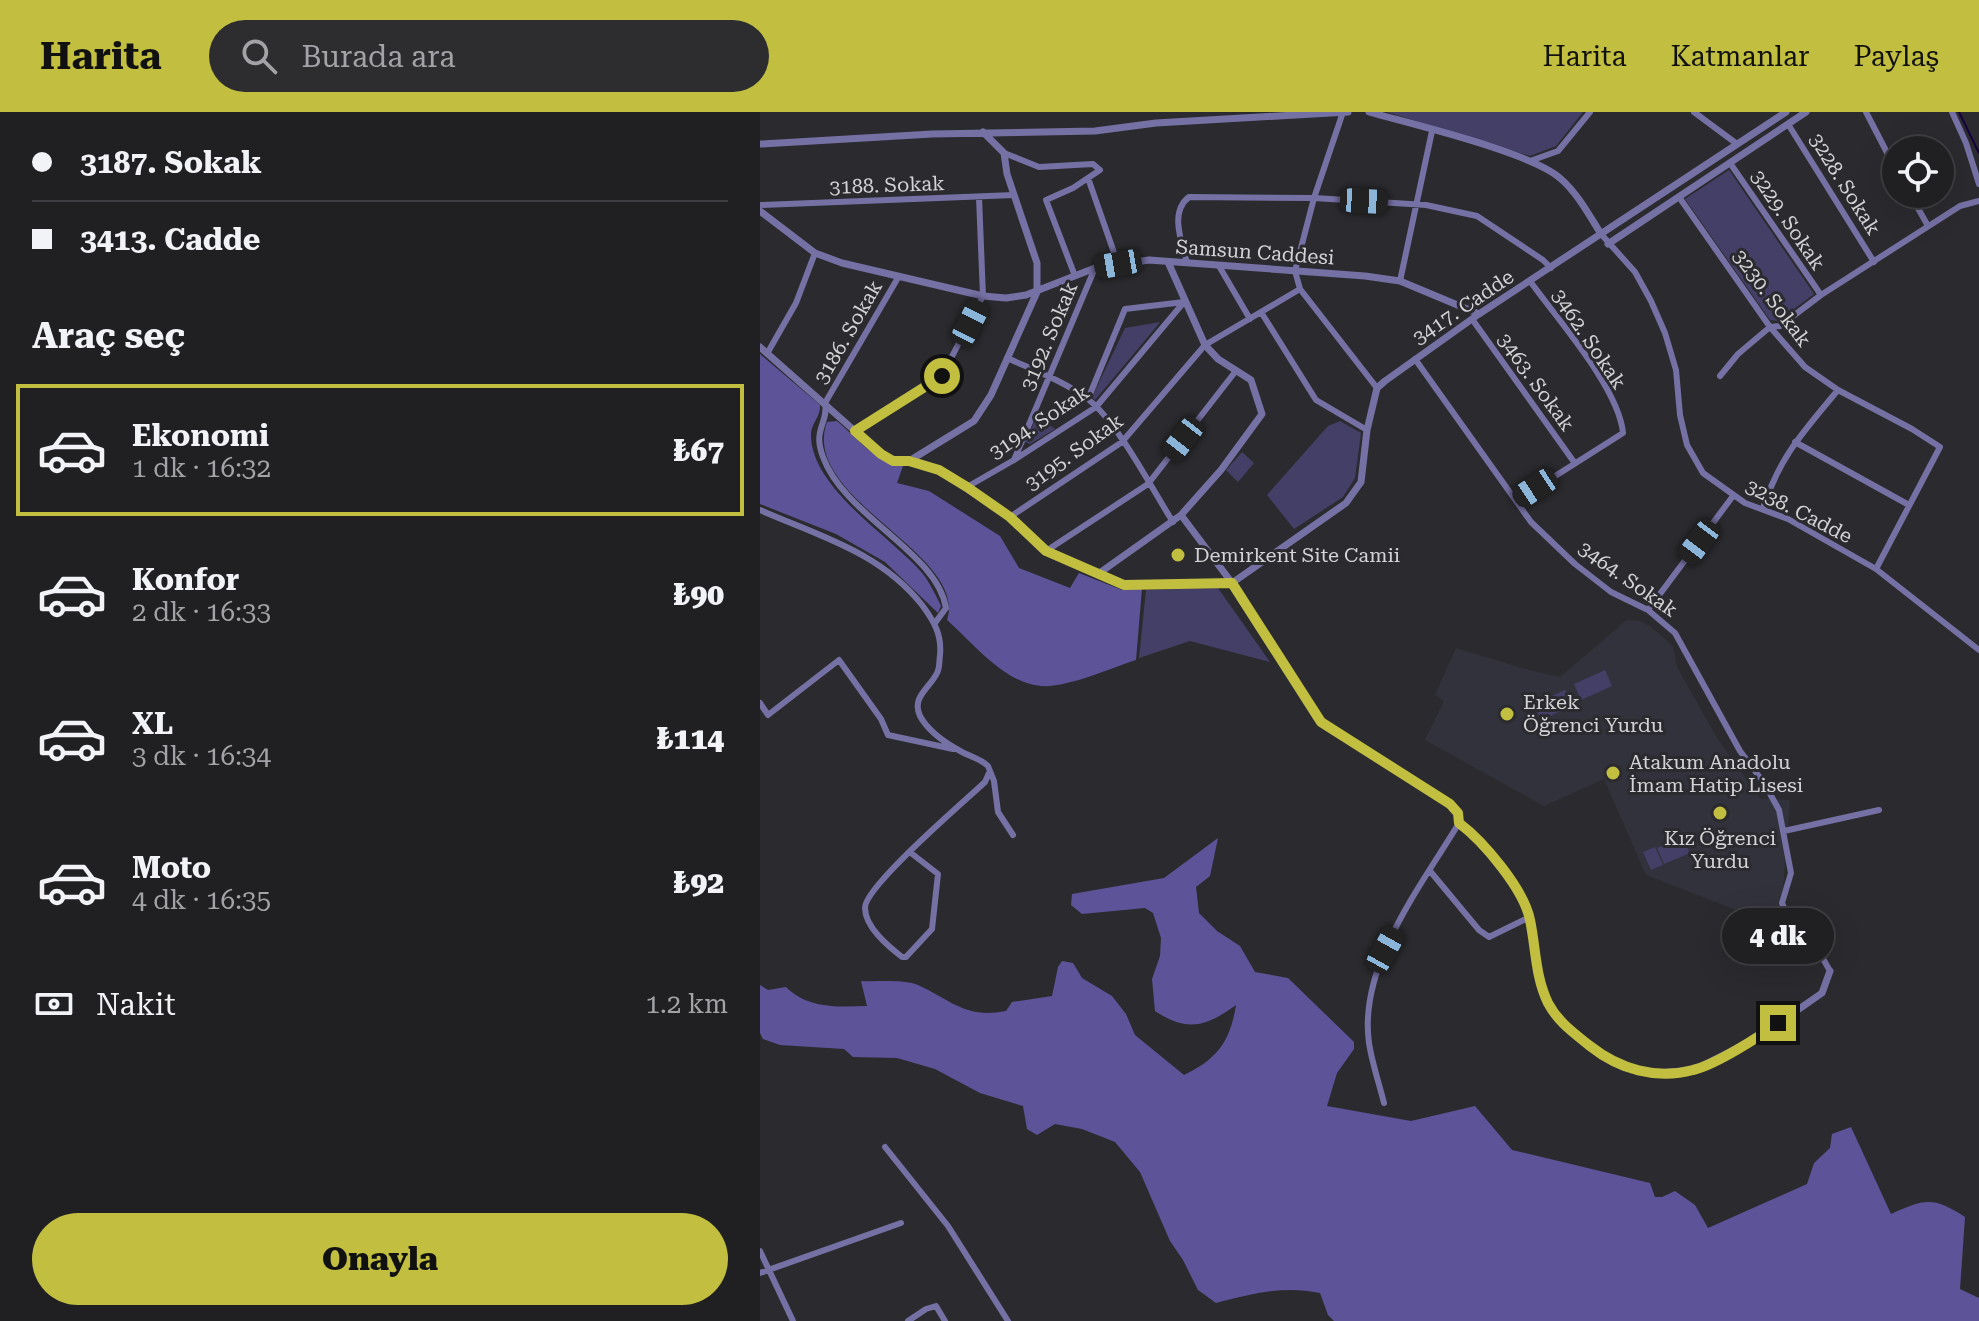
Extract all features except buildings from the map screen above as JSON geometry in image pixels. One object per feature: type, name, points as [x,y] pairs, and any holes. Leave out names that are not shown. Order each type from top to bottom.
[{"type":"street","points":[[760,144],[983,132],[1095,131],[1156,123],[1346,112],[1314,198],[1295,271],[1300,289],[1377,388],[1367,430],[1361,482],[1346,503],[1232,583],[1124,585],[1046,551],[1010,517],[939,470],[909,461],[893,461],[881,454],[760,347]]},
{"type":"street","points":[[1369,112],[1530,162],[1559,177],[1577,197],[1601,234]]},
{"type":"street","points":[[1530,162],[1558,151],[1590,112]]},
{"type":"street","points":[[1694,112],[1737,144]]},
{"type":"street","name":"3417. Cadde","points":[[1377,388],[1476,317],[1786,112]]},
{"type":"street","points":[[1608,244],[1806,112]]},
{"type":"street","points":[[1866,112],[1882,143]]},
{"type":"street","points":[[1952,112],[1979,184]]},
{"type":"street","name":"3228. Sokak","points":[[1788,124],[1874,262]]},
{"type":"street","points":[[1400,281],[1432,131]]},
{"type":"street","points":[[983,132],[1004,153],[1039,167],[1093,164],[1098,167],[1098,173],[1046,200],[1075,276]]},
{"type":"street","points":[[909,461],[974,421],[991,395],[1037,292],[1037,263],[1014,195],[1004,153]]},
{"type":"street","name":"3229. Sokak","points":[[1730,163],[1821,295]]},
{"type":"street","points":[[1088,178],[1118,264]]},
{"type":"street","name":"3188. Sokak","points":[[760,209],[1014,195]]},
{"type":"street","points":[[855,431],[942,376],[983,296],[979,197]]},
{"type":"street","points":[[1187,263],[1178,225],[1179,208],[1189,197],[1314,198],[1415,204],[1477,216],[1551,268]]},
{"type":"street","name":"3230. Sokak","points":[[1679,197],[1770,327],[1805,367],[1838,390],[1940,447],[1909,505]]},
{"type":"street","points":[[1720,376],[1738,354],[1770,327],[1780,326],[1821,295],[1960,206],[1979,201]]},
{"type":"street","points":[[1918,208],[1928,226]]},
{"type":"street","name":"Samsun Caddesi","points":[[760,209],[815,253],[842,263],[983,296],[1006,298],[1037,292],[1095,268],[1149,260],[1400,281],[1476,317]]},
{"type":"street","name":"3238. Cadde","points":[[1601,234],[1635,272],[1665,333],[1676,370],[1680,415],[1687,445],[1703,473],[1745,503],[1788,519],[1876,569],[1979,650]]},
{"type":"street","points":[[768,352],[796,303],[815,253]]},
{"type":"street","points":[[1098,574],[1181,515],[1221,470],[1262,414],[1251,380],[1235,372],[1205,345],[1168,262]]},
{"type":"street","points":[[1219,266],[1250,319]]},
{"type":"street","name":"3192. Sokak","points":[[1014,460],[1095,268]]},
{"type":"street","name":"3186. Sokak","points":[[825,403],[899,276]]},
{"type":"street","name":"3462. Sokak","points":[[1516,501],[1623,433],[1622,423],[1600,377],[1530,281]]},
{"type":"street","name":"3195. Sokak","points":[[1010,517],[1122,442],[1205,345],[1300,289]]},
{"type":"street","points":[[1088,399],[1125,309],[1184,302]]},
{"type":"street","name":"3194. Sokak","points":[[967,487],[1096,407],[1184,302]]},
{"type":"street","points":[[1261,312],[1316,400],[1367,430]]},
{"type":"street","name":"3463. Sokak","points":[[1476,317],[1574,462]]},
{"type":"street","points":[[1007,358],[1088,399],[1122,442],[1173,522]]},
{"type":"street","name":"3464. Sokak","points":[[1415,359],[1531,522],[1575,564],[1611,592],[1648,610],[1675,633],[1740,751],[1779,810],[1791,873],[1782,903],[1794,932],[1818,950],[1830,971]]},
{"type":"street","points":[[1046,551],[1148,484],[1235,372]]},
{"type":"street","points":[[1763,508],[1776,471],[1795,442],[1838,390]]},
{"type":"street","points":[[825,403],[824,418],[817,434],[823,459],[846,492],[877,526],[928,570],[944,596],[946,608],[935,623]]},
{"type":"street","points":[[824,418],[840,417]]},
{"type":"street","points":[[1795,442],[1909,505],[1876,569]]},
{"type":"street","points":[[1648,610],[1733,496]]},
{"type":"street","points":[[760,510],[808,528],[880,564],[914,595],[935,623],[941,645],[939,669],[921,694],[918,710],[933,731],[959,751]]},
{"type":"street","points":[[1181,515],[1232,583],[1321,722],[1450,804],[1458,813],[1459,823],[1380,958],[1370,1005],[1369,1041],[1384,1103]]},
{"type":"street","points":[[760,703],[768,715],[839,660],[881,719],[888,735],[959,751],[988,766],[994,781],[998,812],[1013,835]]},
{"type":"street","points":[[911,853],[938,874],[930,933],[906,957],[902,957],[870,923],[865,903],[875,887],[985,782],[989,773]]},
{"type":"street","points":[[1784,831],[1879,810]]},
{"type":"street","points":[[1459,823],[1473,833],[1505,872],[1530,917],[1537,971],[1548,1003],[1564,1025],[1623,1067],[1657,1073],[1694,1070],[1756,1039],[1822,993],[1830,971]]},
{"type":"street","points":[[1430,871],[1479,930],[1489,937],[1530,917]]},
{"type":"street","points":[[885,1147],[948,1226],[1008,1321]]},
{"type":"street","points":[[760,1273],[901,1223]]},
{"type":"street","points":[[760,1251],[793,1321]]},
{"type":"street","points":[[908,1321],[936,1306],[945,1321]]},
{"type":"shaded area","points":[[1387,112],[1583,112],[1556,146],[1530,156]]},
{"type":"shaded area","points":[[1729,170],[1814,294],[1778,321],[1770,320],[1685,199]]},
{"type":"shaded area","points":[[1160,322],[1095,400],[1092,397],[1125,328]]},
{"type":"shaded area","points":[[760,354],[820,405],[811,434],[814,454],[824,474],[855,511],[923,574],[941,606],[938,613],[885,562],[836,534],[760,504]]},
{"type":"shaded area","points":[[1037,416],[1055,429],[1030,444],[1025,442]]},
{"type":"shaded area","points":[[837,421],[876,455],[903,466],[897,483],[929,491],[1000,536],[1019,568],[1070,588],[1079,573],[1122,590],[1142,588],[1136,660],[1052,686],[1027,683],[1002,670],[947,620],[947,595],[934,572],[858,501],[837,476],[825,450],[827,422]]},
{"type":"shaded area","points":[[1340,421],[1361,433],[1355,478],[1343,497],[1294,529],[1267,495],[1328,426]]},
{"type":"shaded area","points":[[1242,452],[1254,463],[1238,482],[1226,470]]},
{"type":"shaded area","points":[[1218,588],[1270,662],[1190,641],[1139,658],[1146,590]]},
{"type":"shaded area","name":"Atakum Anadolu İmam Hatip Lisesi","points":[[1627,620],[1650,626],[1673,646],[1677,667],[1717,738],[1761,799],[1790,800],[1780,927],[1646,875],[1604,779],[1544,806],[1425,740],[1444,701],[1435,695],[1456,648],[1560,677]]},
{"type":"shaded area","points":[[1605,670],[1612,686],[1581,700],[1574,684]]},
{"type":"shaded area","points":[[1565,690],[1572,706],[1541,720],[1534,704]]},
{"type":"shaded area","points":[[1683,837],[1690,853],[1664,864],[1657,848]]},
{"type":"shaded area","points":[[1218,838],[1210,876],[1196,887],[1199,913],[1217,931],[1240,946],[1255,972],[1288,978],[1354,1042],[1354,1049],[1337,1073],[1327,1106],[1411,1121],[1475,1106],[1512,1150],[1650,1183],[1655,1197],[1675,1191],[1695,1205],[1708,1228],[1807,1184],[1814,1163],[1830,1148],[1832,1134],[1851,1127],[1891,1214],[1928,1202],[1945,1206],[1965,1217],[1960,1289],[1979,1298],[1979,1321],[1334,1321],[1328,1315],[1320,1293],[1293,1290],[1268,1292],[1216,1303],[1198,1290],[1170,1241],[1140,1172],[1115,1142],[1082,1129],[1055,1124],[1037,1135],[1027,1129],[1023,1106],[980,1093],[935,1069],[897,1058],[853,1057],[844,1049],[780,1045],[763,1039],[760,1033],[760,985],[768,990],[786,987],[814,1003],[867,1006],[861,981],[905,982],[918,985],[969,1010],[992,1013],[1006,1011],[1012,1002],[1052,996],[1062,961],[1073,963],[1082,978],[1112,996],[1126,1014],[1135,1035],[1184,1075],[1205,1063],[1220,1048],[1230,1029],[1236,1005],[1216,1018],[1197,1024],[1178,1022],[1155,1011],[1152,979],[1160,956],[1161,938],[1153,913],[1145,908],[1082,914],[1071,905],[1072,894],[1164,878]]},
{"type":"shaded area","points":[[1655,847],[1663,865],[1651,870],[1643,852]]},
{"type":"waterway","points":[[1959,112],[1979,153]]},
{"type":"place","name":"Demirkent Site Camii","points":[[1178,555]]},
{"type":"place","name":"Erkek Öğrenci Yurdu","points":[[1507,714]]},
{"type":"place","name":"Atakum Anadolu İmam Hatip Lisesi","points":[[1613,773]]},
{"type":"place","name":"Kız Öğrenci Yurdu","points":[[1720,813]]},
{"type":"route","points":[[942,376],[855,431],[893,461],[909,461],[939,470],[967,487],[1010,517],[1046,551],[1124,585],[1232,583],[1321,722],[1450,804],[1458,813],[1459,823],[1473,833],[1505,872],[1530,917],[1537,971],[1548,1003],[1564,1025],[1601,1054],[1623,1067],[1657,1073],[1694,1070],[1756,1039],[1778,1023]]}]
